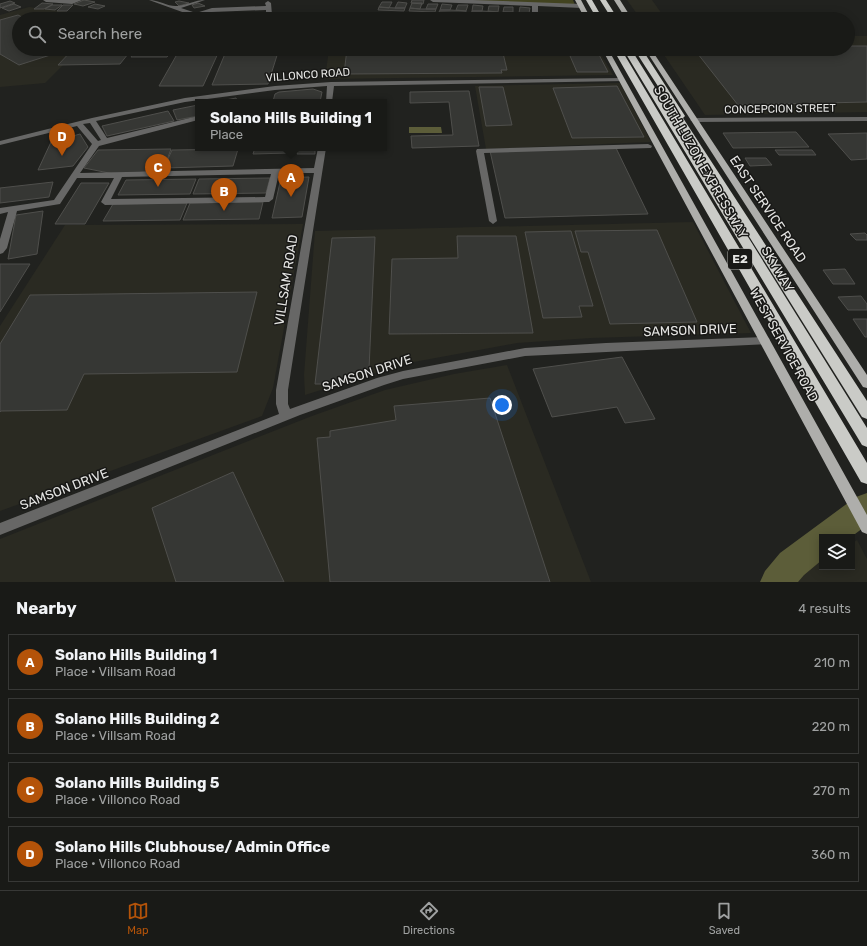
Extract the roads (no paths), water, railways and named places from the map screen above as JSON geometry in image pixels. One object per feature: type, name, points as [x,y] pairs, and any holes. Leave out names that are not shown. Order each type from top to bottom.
[{"type":"highway","points":[[589,0],[596,12]]},
{"type":"highway","points":[[596,0],[604,12]]},
{"type":"highway","points":[[602,0],[610,12]]},
{"type":"highway","points":[[607,0],[615,12]]},
{"type":"highway","name":"SOUTH LUZON EXPRESSWAY","points":[[621,56],[865,473]]},
{"type":"highway","name":"SKYWAY","points":[[631,56],[867,441]]},
{"type":"highway","name":"SKYWAY","points":[[639,56],[740,212],[867,413]]},
{"type":"highway","name":"SOUTH LUZON EXPRESSWAY","points":[[642,56],[867,407]]},
{"type":"main road","points":[[578,0],[584,12]]},
{"type":"main road","points":[[617,0],[625,12]]},
{"type":"main road","name":"WEST SERVICE ROAD","points":[[609,56],[867,528]]},
{"type":"main road","name":"EAST SERVICE ROAD","points":[[653,56],[867,384]]},
{"type":"street","points":[[46,0],[72,2],[78,0]]},
{"type":"street","points":[[152,0],[187,12]]},
{"type":"street","points":[[176,8],[202,0]]},
{"type":"street","points":[[433,0],[581,6]]},
{"type":"street","points":[[535,4],[535,12]]},
{"type":"street","points":[[206,12],[212,10],[268,6],[269,12]]},
{"type":"street","name":"VILLONCO ROAD","points":[[201,99],[218,95],[275,88],[332,84],[622,80]]},
{"type":"street","points":[[330,99],[332,84]]},
{"type":"street","name":"VILLONCO ROAD","points":[[81,127],[195,100]]},
{"type":"street","points":[[0,211],[57,202],[76,176],[96,144],[195,119]]},
{"type":"street","name":"CONCEPCION STREET","points":[[694,120],[867,119]]},
{"type":"street","points":[[94,124],[105,141]]},
{"type":"street","points":[[0,143],[81,127],[96,144]]},
{"type":"street","points":[[493,221],[480,151],[648,146]]},
{"type":"street","name":"VILLSAM ROAD","points":[[286,416],[282,404],[282,390],[322,151]]},
{"type":"street","points":[[76,176],[319,170]]},
{"type":"street","points":[[119,175],[105,202],[269,199],[276,171]]},
{"type":"street","points":[[0,251],[13,209]]},
{"type":"street","name":"SAMSON DRIVE","points":[[0,529],[286,416],[382,381],[433,368],[518,353],[579,348],[765,341]]},
{"type":"waterway","points":[[830,534],[867,507]]},
{"type":"waterway","points":[[777,582],[792,564],[819,542]]},
{"type":"place","name":"Solano Hills Clubhouse/ Admin Office","points":[[62,156]]},
{"type":"place","name":"Solano Hills Building 5","points":[[158,187]]},
{"type":"place","name":"Solano Hills Building 1","points":[[291,197]]},
{"type":"place","name":"Solano Hills Building 2","points":[[224,211]]}]
